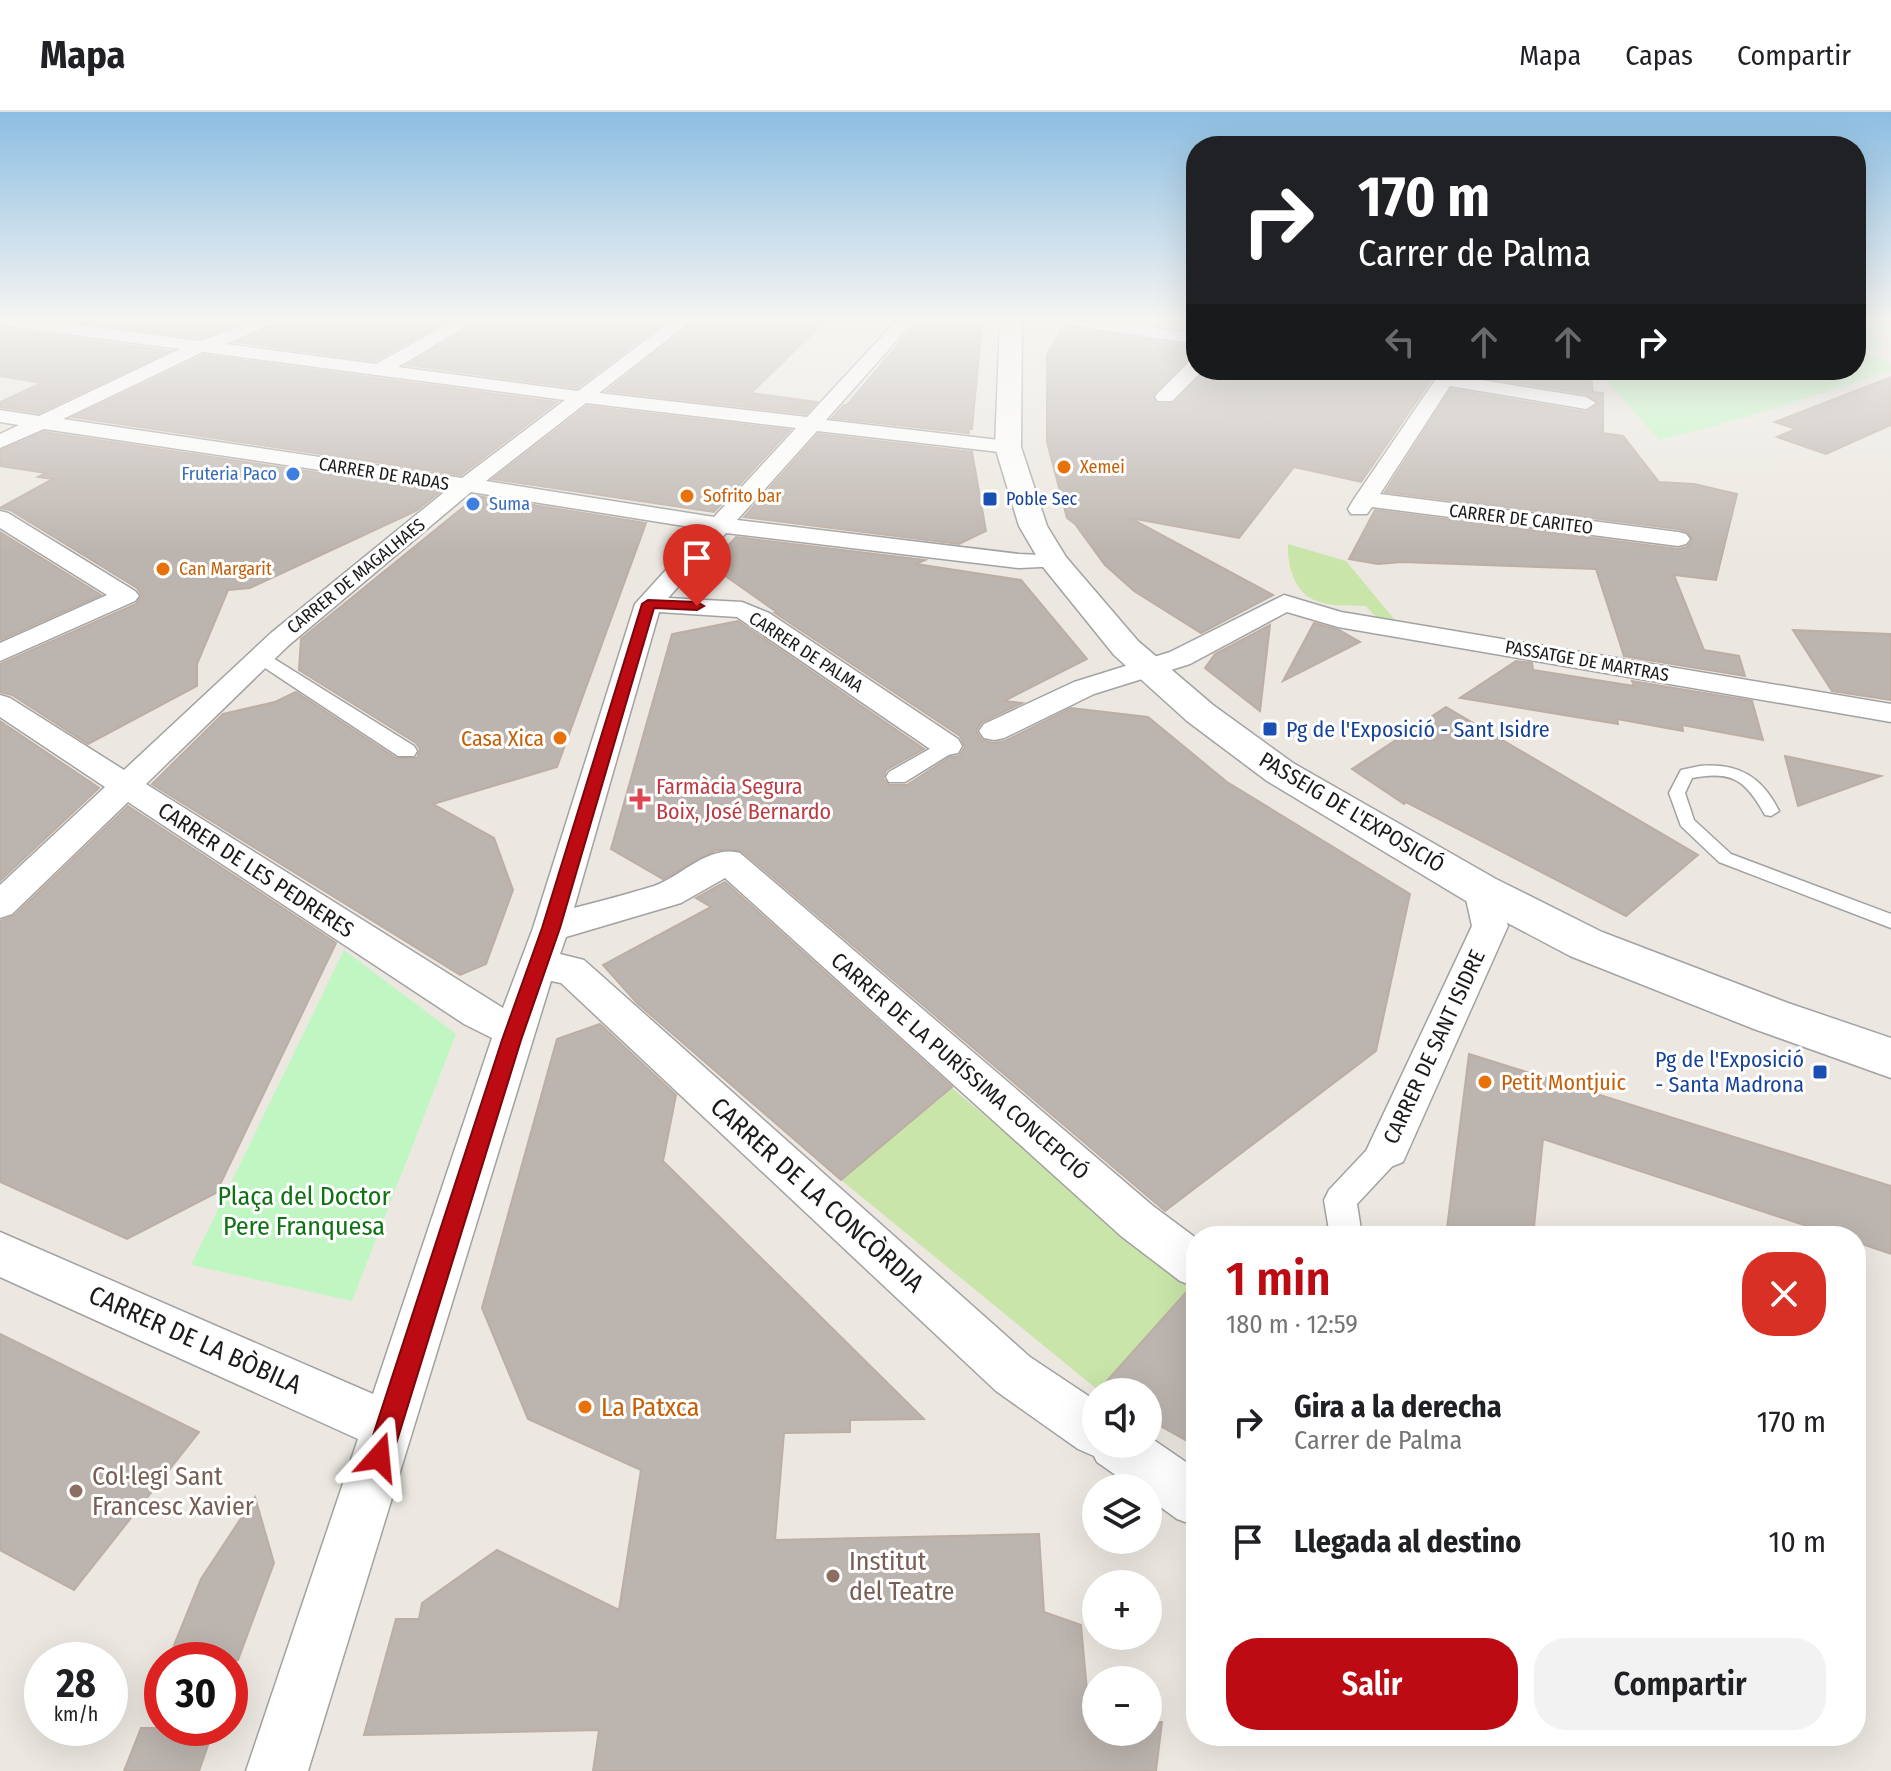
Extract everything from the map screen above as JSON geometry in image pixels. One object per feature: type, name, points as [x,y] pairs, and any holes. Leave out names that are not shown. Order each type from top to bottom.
[{"type":"street","points":[[0,442],[90,398]]},
{"type":"street","name":"CARRER DE MAGALHAES","points":[[0,905],[260,656],[465,486],[581,398]]},
{"type":"street","points":[[595,398],[1008,447]]},
{"type":"street","points":[[277,1771],[514,1031],[544,947],[648,604],[835,398]]},
{"type":"street","name":"PASSEIG DE L'EXPOSICIÓ","points":[[1009,398],[1008,447],[1033,526],[1054,561],[1146,667],[1200,713],[1280,772],[1481,890],[1586,944],[1771,1016],[1891,1058]]},
{"type":"street","name":"CARRER DE CARITEO","points":[[1432,398],[1362,504],[1678,539]]},
{"type":"street","points":[[1563,398],[1586,403]]},
{"type":"street","name":"CARRER DE RADAS","points":[[0,416],[651,512],[720,525],[1019,561],[1054,561]]},
{"type":"street","points":[[0,518],[126,596],[0,653]]},
{"type":"street","name":"PASSATGE DE MARTRAS","points":[[1146,667],[1180,658],[1284,603],[1338,619],[1891,713]]},
{"type":"street","name":"CARRER DE PALMA","points":[[648,604],[742,610],[760,619],[947,746]]},
{"type":"street","points":[[260,656],[406,751]]},
{"type":"street","points":[[994,731],[1084,688],[1146,667]]},
{"type":"street","name":"CARRER DE LES PEDRERES","points":[[0,704],[477,1013],[514,1031]]},
{"type":"street","points":[[897,777],[947,746]]},
{"type":"street","name":"CARRER DE LA PURÍSSIMA CONCEPCIÓ","points":[[544,947],[669,894],[728,861],[1137,1221],[1186,1258]]},
{"type":"street","name":"CARRER DE SANT ISIDRE","points":[[1344,1226],[1340,1200],[1388,1149],[1490,926],[1481,890]]},
{"type":"street","name":"CARRER DE LA CONCÒRDIA","points":[[544,947],[1013,1374],[1082,1421]]},
{"type":"street","name":"CARRER DE LA BÒBILA","points":[[0,1254],[389,1427]]},
{"type":"street","points":[[1135,1458],[1186,1493]]},
{"type":"lane","points":[[1771,811],[1766,798],[1753,784],[1732,771],[1714,767],[1686,774],[1677,793],[1687,822],[1725,858],[1891,921]]},
{"type":"green space","points":[[1622,398],[1805,398],[1747,417],[1659,440]]},
{"type":"green space","points":[[1288,544],[1346,561],[1395,620],[1377,618],[1366,606],[1326,604],[1307,596],[1293,576]]},
{"type":"green space","name":"Plaça del Doctor Pere Franquesa","points":[[344,950],[456,1034],[352,1301],[191,1265]]},
{"type":"green space","points":[[952,1088],[1186,1284],[1186,1292],[1110,1378],[1083,1378],[841,1180]]},
{"type":"building","points":[[8,398],[70,398],[39,413],[0,407],[0,402]]},
{"type":"building","points":[[112,398],[530,398],[557,402],[461,475],[73,417]]},
{"type":"building","points":[[671,398],[791,398],[817,402],[806,414]]},
{"type":"building","points":[[853,398],[975,398],[969,433],[832,418]]},
{"type":"building","points":[[1047,398],[1155,398],[1158,404],[1174,403],[1178,398],[1418,398],[1361,482],[1294,467],[1239,538],[1130,518],[1273,595],[1201,633],[1134,591],[1105,565],[1075,524],[1067,518],[1047,442]]},
{"type":"building","points":[[1445,398],[1506,398],[1586,412],[1599,404],[1592,398],[1603,398],[1603,433],[1623,436],[1659,482],[1694,484],[1737,494],[1716,580],[1674,575],[1704,650],[1739,656],[1745,676],[1624,656],[1596,569],[1402,562],[1378,564],[1349,559],[1375,510],[1678,549],[1687,547],[1692,541],[1688,532],[1678,529],[1385,492]]},
{"type":"building","points":[[1836,398],[1891,398],[1891,425],[1826,454],[1777,437],[1796,429],[1775,422]]},
{"type":"building","points":[[587,406],[790,430],[714,512],[493,479]]},
{"type":"building","points":[[44,432],[441,491],[416,511],[250,588],[228,590],[197,664],[197,686],[88,744],[12,695],[0,692],[0,664],[136,604],[142,596],[137,588],[10,510],[0,508],[53,479],[38,477],[46,473],[0,466],[0,451]]},
{"type":"building","points":[[818,434],[972,452],[986,531],[959,544],[744,517]]},
{"type":"building","points":[[477,496],[646,523],[557,767],[433,804],[494,838],[513,890],[486,964],[460,975],[152,784],[223,714],[275,702],[296,692],[396,758],[417,758],[420,749],[416,743],[299,670],[301,639]]},
{"type":"building","points":[[0,532],[101,595],[0,640]]},
{"type":"building","points":[[736,537],[925,560],[916,564],[1021,580],[1087,659],[1004,701],[1022,703],[982,722],[976,731],[982,740],[993,743],[1005,741],[1071,708],[1148,717],[1227,782],[1410,894],[1376,1051],[1165,1211],[742,851],[716,850],[663,879],[611,849],[672,634],[738,621],[924,749],[886,770],[883,779],[889,785],[907,785],[950,757],[959,756],[965,747],[960,736],[775,613],[778,613],[710,565]]},
{"type":"building","points":[[1314,623],[1339,630],[1360,642],[1283,681]]},
{"type":"building","points":[[1270,625],[1260,711],[1205,668],[1215,654]]},
{"type":"building","points":[[1793,630],[1891,634],[1891,700],[1832,691]]},
{"type":"building","points":[[1516,661],[1532,663],[1533,670],[1634,686],[1632,681],[1752,701],[1763,740],[1682,725],[1683,731],[1617,719],[1618,724],[1460,698]]},
{"type":"building","points":[[1446,707],[1698,855],[1626,916],[1406,802],[1404,804],[1352,769]]},
{"type":"building","points":[[0,721],[99,788],[0,881]]},
{"type":"building","points":[[1785,756],[1881,776],[1798,806]]},
{"type":"building","points":[[128,806],[336,943],[216,1193],[127,1239],[0,1182],[0,921],[14,916]]},
{"type":"building","points":[[725,882],[952,1087],[841,1180],[637,1003],[603,965],[711,907],[696,898]]},
{"type":"building","points":[[600,1024],[676,1095],[663,1161],[924,1419],[850,1420],[850,1432],[784,1433],[775,1540],[1039,1534],[1044,1612],[1081,1625],[1085,1666],[1082,1666],[1082,1746],[1159,1746],[1156,1771],[593,1771],[599,1730],[364,1735],[396,1619],[419,1619],[422,1603],[497,1550],[619,1610],[641,1470],[528,1419],[482,1308],[557,1039]]},
{"type":"building","points":[[1469,1054],[1891,1186],[1891,1254],[1866,1245],[1866,1226],[1807,1226],[1543,1139],[1534,1226],[1447,1226]]},
{"type":"building","points":[[1186,1292],[1186,1440],[1162,1427],[1162,1378],[1110,1378]]},
{"type":"building","name":"Col·legi Sant Francesc Xavier","points":[[0,1334],[199,1432],[74,1590],[0,1550]]},
{"type":"building","points":[[255,1497],[274,1563],[245,1642],[175,1642],[201,1579]]},
{"type":"building","points":[[141,1728],[144,1728],[144,1746],[208,1746],[199,1771],[124,1771]]},
{"type":"place","name":"Xemei","points":[[1064,467]]},
{"type":"place","name":"Fruteria Paco","points":[[293,474]]},
{"type":"place","name":"Sofrito bar","points":[[687,496]]},
{"type":"place","name":"Poble Sec","points":[[990,499]]},
{"type":"place","name":"Suma","points":[[473,504]]},
{"type":"place","name":"Can Margarit","points":[[163,569]]},
{"type":"place","name":"Pg de l'Exposició - Sant Isidre","points":[[1270,729]]},
{"type":"place","name":"Casa Xica","points":[[560,738]]},
{"type":"place","name":"Farmàcia Segura Boix, José Bernardo","points":[[640,799]]},
{"type":"place","name":"Pg de l'Exposició - Santa Madrona","points":[[1820,1072]]},
{"type":"place","name":"Petit Montjuic","points":[[1485,1082]]},
{"type":"place","name":"La Patxca","points":[[585,1407]]},
{"type":"place","name":"Col·legi Sant Francesc Xavier","points":[[76,1491]]},
{"type":"place","name":"Institut del Teatre","points":[[833,1576]]},
{"type":"route","points":[[379,1457],[511,1040],[551,928],[648,604],[697,606]]}]
